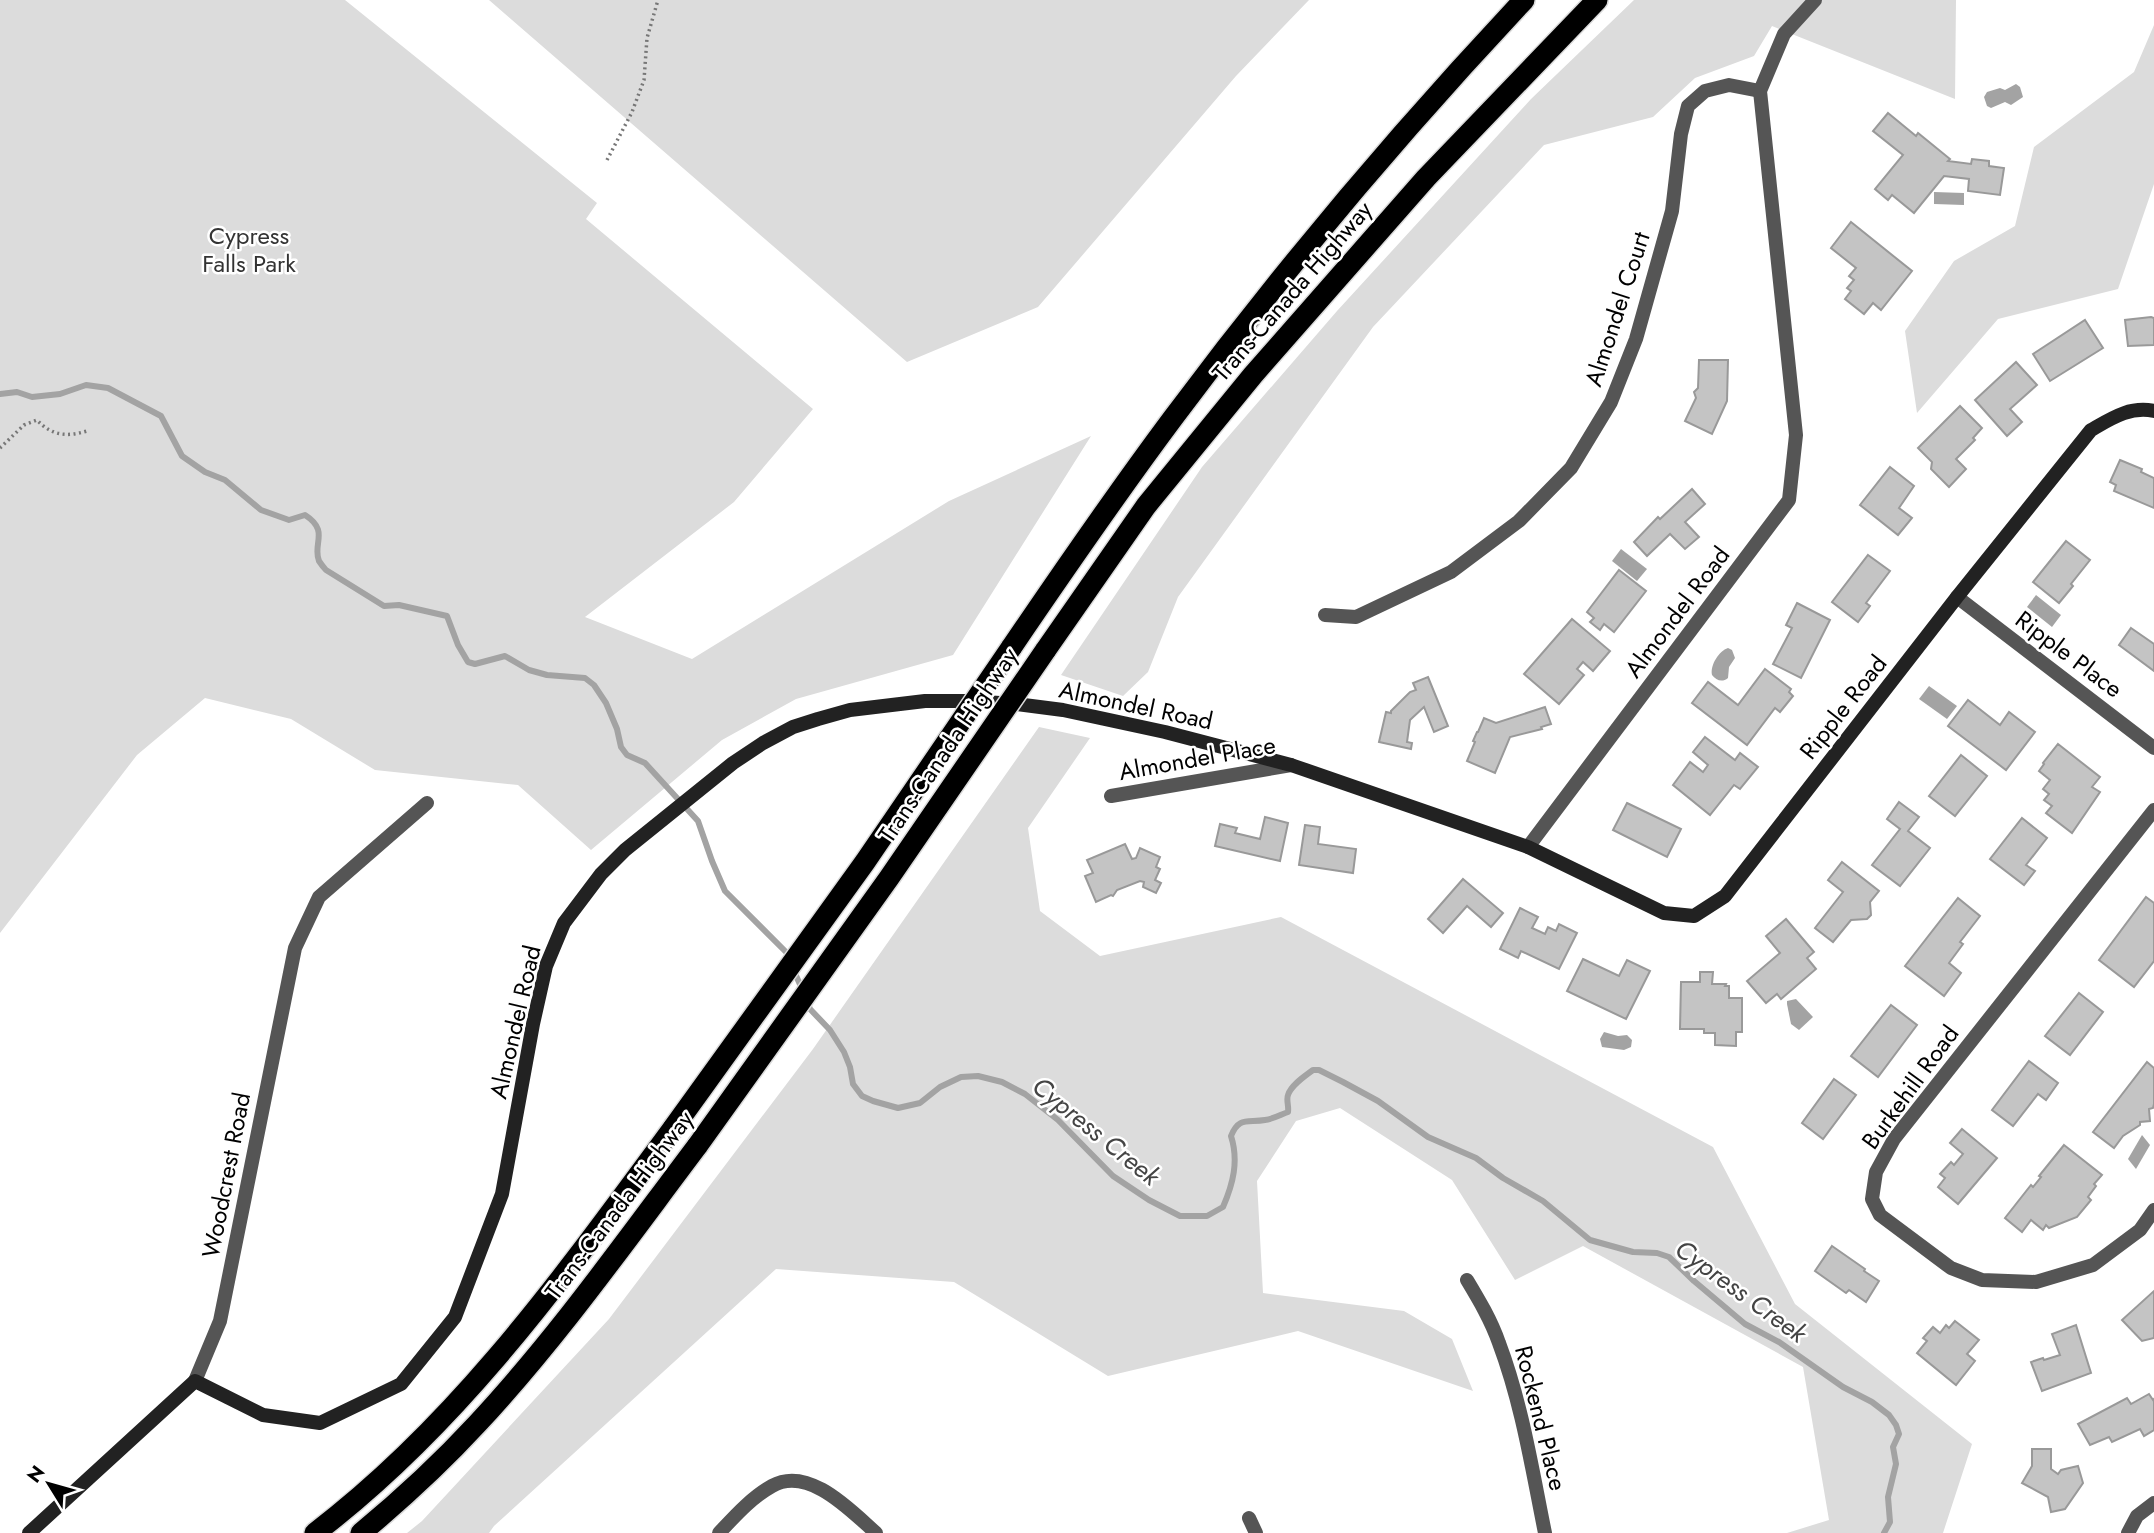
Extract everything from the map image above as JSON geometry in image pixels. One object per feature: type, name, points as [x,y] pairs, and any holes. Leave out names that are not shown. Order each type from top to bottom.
[{"type":"highway","name":"Trans-Canada Highway","points":[[315,1533],[379,1482],[457,1405],[562,1279],[865,862],[1122,487],[1270,292],[1383,157],[1524,0]]},
{"type":"highway","name":"Trans-Canada Highway","points":[[361,1533],[441,1462],[508,1390],[592,1286],[698,1144],[889,878],[1146,506],[1253,374],[1426,178],[1597,0]]},
{"type":"street","name":"Almondel Road","points":[[195,1381],[263,1415],[320,1423],[401,1384],[455,1317],[502,1194],[546,966],[564,923],[580,899],[625,850],[733,763],[793,727],[850,710],[887,704],[968,701],[1063,710],[1291,765],[1528,847],[1789,500],[1796,435],[1760,91],[1784,34],[1815,0]]},
{"type":"street","name":"Almondel Court","points":[[1325,615],[1356,617],[1451,572],[1519,521],[1571,468],[1611,402],[1636,339],[1672,211],[1681,134],[1688,106],[1705,91],[1729,85],[1760,91]]},
{"type":"street","name":"Ripple Road","points":[[1528,847],[1664,914],[1694,916],[1725,896],[1957,597],[2091,430],[2121,413],[2144,409],[2154,411]]},
{"type":"street","name":"Ripple Place","points":[[1957,597],[2154,748]]},
{"type":"street","name":"Almondel Place","points":[[1111,796],[1291,765]]},
{"type":"street","name":"Woodcrest Road","points":[[29,1533],[195,1381],[220,1321],[295,948],[319,897],[427,803]]},
{"type":"street","name":"Burkehill Road","points":[[2154,810],[1894,1139],[1876,1172],[1872,1199],[1880,1214],[1951,1268],[1982,1280],[2036,1282],[2093,1265],[2140,1230],[2154,1210]]},
{"type":"street","name":"Rockend Place","points":[[1467,1280],[1499,1340],[1519,1402],[1545,1533]]},
{"type":"street","points":[[719,1533],[774,1484],[790,1482],[805,1483],[824,1490],[876,1533]]},
{"type":"street","points":[[2128,1533],[2137,1516],[2154,1503]]},
{"type":"street","points":[[1249,1518],[1256,1533]]},
{"type":"path","points":[[607,160],[632,112],[644,79],[647,38],[658,0]]},
{"type":"path","points":[[0,448],[24,425],[37,420],[50,431],[60,434],[72,435],[87,431]]},
{"type":"green space","name":"Cypress Falls Park","points":[[0,0],[345,0],[597,203],[586,219],[813,409],[734,502],[585,617],[692,659],[949,501],[1091,436],[953,655],[796,699],[722,740],[591,850],[518,785],[375,770],[291,719],[205,698],[137,755],[0,933]]},
{"type":"green space","points":[[489,0],[1309,0],[1236,76],[1038,307],[907,362]]},
{"type":"green space","points":[[1634,0],[1956,0],[1955,99],[1772,26],[1754,56],[1695,78],[1653,117],[1544,145],[1373,327],[1178,597],[1148,672],[1123,696],[1061,675],[1202,467],[1337,311],[1531,99]]},
{"type":"green space","points":[[2154,25],[2154,184],[2118,289],[1998,319],[1917,413],[1905,331],[1954,261],[2015,226],[2034,147],[2134,72]]},
{"type":"green space","points":[[1039,727],[1090,738],[1028,828],[1040,911],[1100,956],[1281,917],[1713,1147],[1795,1304],[1972,1444],[1943,1533],[1787,1533],[1829,1520],[1803,1367],[1583,1246],[1515,1280],[1452,1180],[1340,1108],[1296,1121],[1257,1181],[1263,1293],[1404,1311],[1452,1339],[1473,1391],[1298,1331],[1108,1376],[954,1282],[776,1269],[489,1533],[407,1533],[422,1521],[609,1319],[813,1049]]},
{"type":"shaded area","points":[[2016,84],[2023,97],[2011,105],[2005,102],[1991,108],[1987,106],[1984,97],[1987,92],[2000,88],[2005,90]]},
{"type":"shaded area","points":[[1934,192],[1964,193],[1964,205],[1934,204]]},
{"type":"shaded area","points":[[1621,549],[1647,569],[1637,581],[1612,561]]},
{"type":"shaded area","points":[[2036,595],[2061,615],[2052,627],[2027,607]]},
{"type":"shaded area","points":[[1728,648],[1732,650],[1735,658],[1729,667],[1728,678],[1719,680],[1712,675],[1712,667],[1718,655]]},
{"type":"shaded area","points":[[1929,686],[1957,706],[1947,719],[1919,699]]},
{"type":"shaded area","points":[[1796,999],[1813,1017],[1799,1030],[1791,1024],[1787,1004],[1787,1001]]},
{"type":"shaded area","points":[[1604,1032],[1618,1036],[1627,1035],[1632,1040],[1631,1047],[1624,1050],[1602,1047],[1600,1039]]},
{"type":"shaded area","points":[[2142,1135],[2150,1145],[2136,1169],[2128,1159]]},
{"type":"building","points":[[1888,113],[1916,136],[1918,133],[1950,159],[1948,161],[1971,164],[1972,159],[1989,161],[1989,166],[2004,168],[2000,195],[1968,191],[1969,179],[1944,176],[1914,213],[1892,195],[1888,200],[1875,189],[1903,155],[1873,131]]},
{"type":"building","points":[[1851,222],[1912,271],[1881,310],[1873,303],[1864,314],[1845,299],[1851,291],[1847,288],[1854,280],[1849,276],[1856,268],[1831,248]]},
{"type":"building","points":[[2154,318],[2154,345],[2128,346],[2125,320]]},
{"type":"building","points":[[2085,320],[2103,348],[2050,381],[2033,354]]},
{"type":"building","points":[[1699,360],[1728,360],[1727,401],[1712,434],[1685,421],[1696,398],[1694,392],[1698,388]]},
{"type":"building","points":[[2016,362],[2037,385],[2010,409],[2022,422],[2007,436],[1975,400]]},
{"type":"building","points":[[1960,406],[1982,428],[1973,438],[1975,440],[1956,459],[1966,469],[1949,487],[1931,469],[1932,462],[1918,448]]},
{"type":"building","points":[[2120,460],[2142,469],[2141,472],[2154,478],[2154,508],[2114,491],[2116,485],[2110,482]]},
{"type":"building","points":[[1890,467],[1914,486],[1899,508],[1912,518],[1898,535],[1860,505]]},
{"type":"building","points":[[1692,489],[1705,504],[1685,522],[1699,537],[1685,549],[1670,534],[1647,556],[1634,542],[1658,517],[1660,519]]},
{"type":"building","points":[[2066,541],[2090,560],[2059,603],[2033,582]]},
{"type":"building","points":[[1868,555],[1890,571],[1866,603],[1870,606],[1858,622],[1832,602]]},
{"type":"building","points":[[1619,570],[1646,591],[1614,632],[1604,624],[1600,630],[1590,622],[1594,618],[1587,612]]},
{"type":"building","points":[[1797,603],[1830,620],[1801,678],[1773,664],[1792,628],[1786,625]]},
{"type":"building","points":[[1572,619],[1610,651],[1593,671],[1583,662],[1577,669],[1584,675],[1559,704],[1524,674]]},
{"type":"building","points":[[2131,628],[2154,644],[2154,671],[2119,645]]},
{"type":"building","points":[[1765,669],[1791,689],[1789,692],[1793,696],[1780,712],[1775,708],[1747,745],[1692,703],[1708,682],[1738,705]]},
{"type":"building","points":[[1428,677],[1448,726],[1434,732],[1424,707],[1410,720],[1407,742],[1412,743],[1411,749],[1379,742],[1386,712],[1391,713],[1410,692],[1416,690],[1413,683]]},
{"type":"building","points":[[1968,700],[2000,725],[2009,712],[2035,732],[2006,770],[1948,726]]},
{"type":"building","points":[[1545,707],[1551,724],[1510,737],[1495,773],[1467,761],[1484,718],[1496,723]]},
{"type":"building","points":[[1705,737],[1735,760],[1740,753],[1758,767],[1740,789],[1734,785],[1710,815],[1673,785],[1690,762],[1703,772],[1708,765],[1693,752]]},
{"type":"building","points":[[2058,744],[2100,777],[2092,787],[2100,792],[2072,833],[2046,813],[2052,806],[2044,800],[2049,794],[2043,789],[2050,780],[2039,771]]},
{"type":"building","points":[[1961,755],[1987,776],[1955,816],[1929,796]]},
{"type":"building","points":[[1899,802],[1919,817],[1908,831],[1930,848],[1900,886],[1872,865],[1900,829],[1887,819]]},
{"type":"building","points":[[1627,803],[1681,829],[1667,857],[1613,830]]},
{"type":"building","points":[[1265,817],[1288,823],[1280,861],[1215,846],[1220,824],[1237,828],[1235,833],[1260,839]]},
{"type":"building","points":[[2022,818],[2047,838],[2026,865],[2035,871],[2024,885],[1990,859]]},
{"type":"building","points":[[1305,825],[1320,827],[1318,844],[1356,849],[1353,873],[1299,865]]},
{"type":"building","points":[[1125,844],[1132,859],[1136,858],[1140,848],[1160,857],[1156,867],[1160,869],[1155,880],[1161,883],[1156,893],[1143,887],[1144,882],[1140,881],[1096,902],[1085,876],[1093,873],[1087,860]]},
{"type":"building","points":[[1842,862],[1879,891],[1870,902],[1871,915],[1867,919],[1851,920],[1833,942],[1815,928],[1843,892],[1828,880]]},
{"type":"building","points":[[1463,879],[1503,913],[1491,927],[1467,906],[1443,933],[1428,919]]},
{"type":"building","points":[[2146,897],[2154,903],[2154,961],[2134,987],[2099,960]]},
{"type":"building","points":[[1958,898],[1980,916],[1960,942],[1963,944],[1949,963],[1961,973],[1944,996],[1905,966]]},
{"type":"building","points":[[1520,908],[1538,917],[1532,928],[1545,934],[1548,927],[1556,931],[1559,924],[1577,933],[1559,969],[1521,951],[1518,958],[1500,949]]},
{"type":"building","points":[[1786,919],[1814,952],[1807,958],[1816,969],[1781,999],[1777,994],[1766,1003],[1747,981],[1780,953],[1766,936]]},
{"type":"building","points":[[1583,959],[1619,976],[1627,960],[1650,971],[1626,1019],[1567,991]]},
{"type":"building","points":[[1700,972],[1713,972],[1712,984],[1729,986],[1729,998],[1742,998],[1742,1032],[1736,1032],[1736,1046],[1715,1045],[1715,1033],[1704,1033],[1704,1029],[1680,1029],[1681,982],[1700,982]]},
{"type":"building","points":[[2079,993],[2103,1012],[2070,1055],[2045,1036]]},
{"type":"building","points":[[1891,1005],[1917,1025],[1878,1077],[1851,1056]]},
{"type":"building","points":[[2029,1061],[2058,1083],[2046,1100],[2038,1094],[2013,1126],[1992,1110]]},
{"type":"building","points":[[2147,1062],[2154,1068],[2154,1104],[2153,1108],[2149,1109],[2150,1121],[2140,1122],[2140,1125],[2123,1136],[2114,1148],[2093,1132]]},
{"type":"building","points":[[1834,1079],[1856,1095],[1823,1139],[1802,1123]]},
{"type":"building","points":[[1962,1129],[1997,1158],[1958,1204],[1938,1187],[1945,1178],[1940,1174],[1951,1162],[1954,1165],[1963,1154],[1950,1143]]},
{"type":"building","points":[[2064,1145],[2102,1175],[2088,1197],[2091,1200],[2077,1217],[2049,1228],[2046,1225],[2043,1230],[2031,1220],[2022,1232],[2005,1218],[2031,1185],[2033,1187]]},
{"type":"building","points":[[1832,1246],[1879,1281],[1866,1302],[1849,1290],[1846,1293],[1815,1271]]},
{"type":"building","points":[[2154,1291],[2154,1338],[2142,1341],[2122,1320]]},
{"type":"building","points":[[1955,1321],[1979,1340],[1967,1354],[1975,1361],[1956,1385],[1917,1353],[1927,1341],[1923,1338],[1933,1327],[1940,1333],[1946,1325],[1949,1328]]},
{"type":"building","points":[[2076,1325],[2091,1373],[2042,1391],[2031,1362],[2060,1355],[2052,1334]]},
{"type":"building","points":[[2149,1394],[2154,1399],[2154,1430],[2144,1436],[2140,1429],[2112,1442],[2109,1437],[2090,1445],[2078,1424],[2127,1398],[2131,1404]]},
{"type":"building","points":[[2032,1449],[2051,1449],[2051,1469],[2058,1474],[2061,1470],[2078,1466],[2083,1483],[2065,1509],[2051,1512],[2048,1497],[2022,1483],[2032,1466]]},
{"type":"waterway","name":"Cypress Creek","points":[[0,394],[17,392],[32,397],[60,394],[86,385],[108,388],[161,416],[182,456],[205,472],[225,480],[261,510],[289,520],[305,515],[319,532],[317,555],[326,570],[384,606],[399,605],[447,616],[468,662],[475,664],[505,656],[529,670],[547,675],[585,678],[594,685],[606,703],[621,747],[627,755],[645,763],[698,821],[725,891],[787,953],[789,959]]},
{"type":"waterway","name":"Cypress Creek","points":[[793,969],[803,991]]},
{"type":"waterway","name":"Cypress Creek","points":[[807,1001],[810,1009],[830,1030],[844,1052],[853,1084],[862,1096],[898,1108],[920,1103],[940,1087],[961,1077],[978,1076],[1002,1082],[1025,1094],[1058,1120],[1113,1176],[1149,1200],[1180,1216],[1207,1216],[1223,1207],[1234,1172],[1235,1154],[1231,1136],[1237,1125],[1288,1112],[1287,1097],[1292,1088],[1313,1070],[1319,1070],[1378,1101],[1428,1137],[1476,1158],[1503,1178],[1543,1201],[1590,1240],[1633,1252],[1657,1253],[1669,1257],[1745,1324],[1779,1342],[1843,1387],[1872,1402],[1889,1415],[1899,1434],[1893,1447],[1896,1464],[1888,1497],[1890,1522],[1884,1533]]}]
